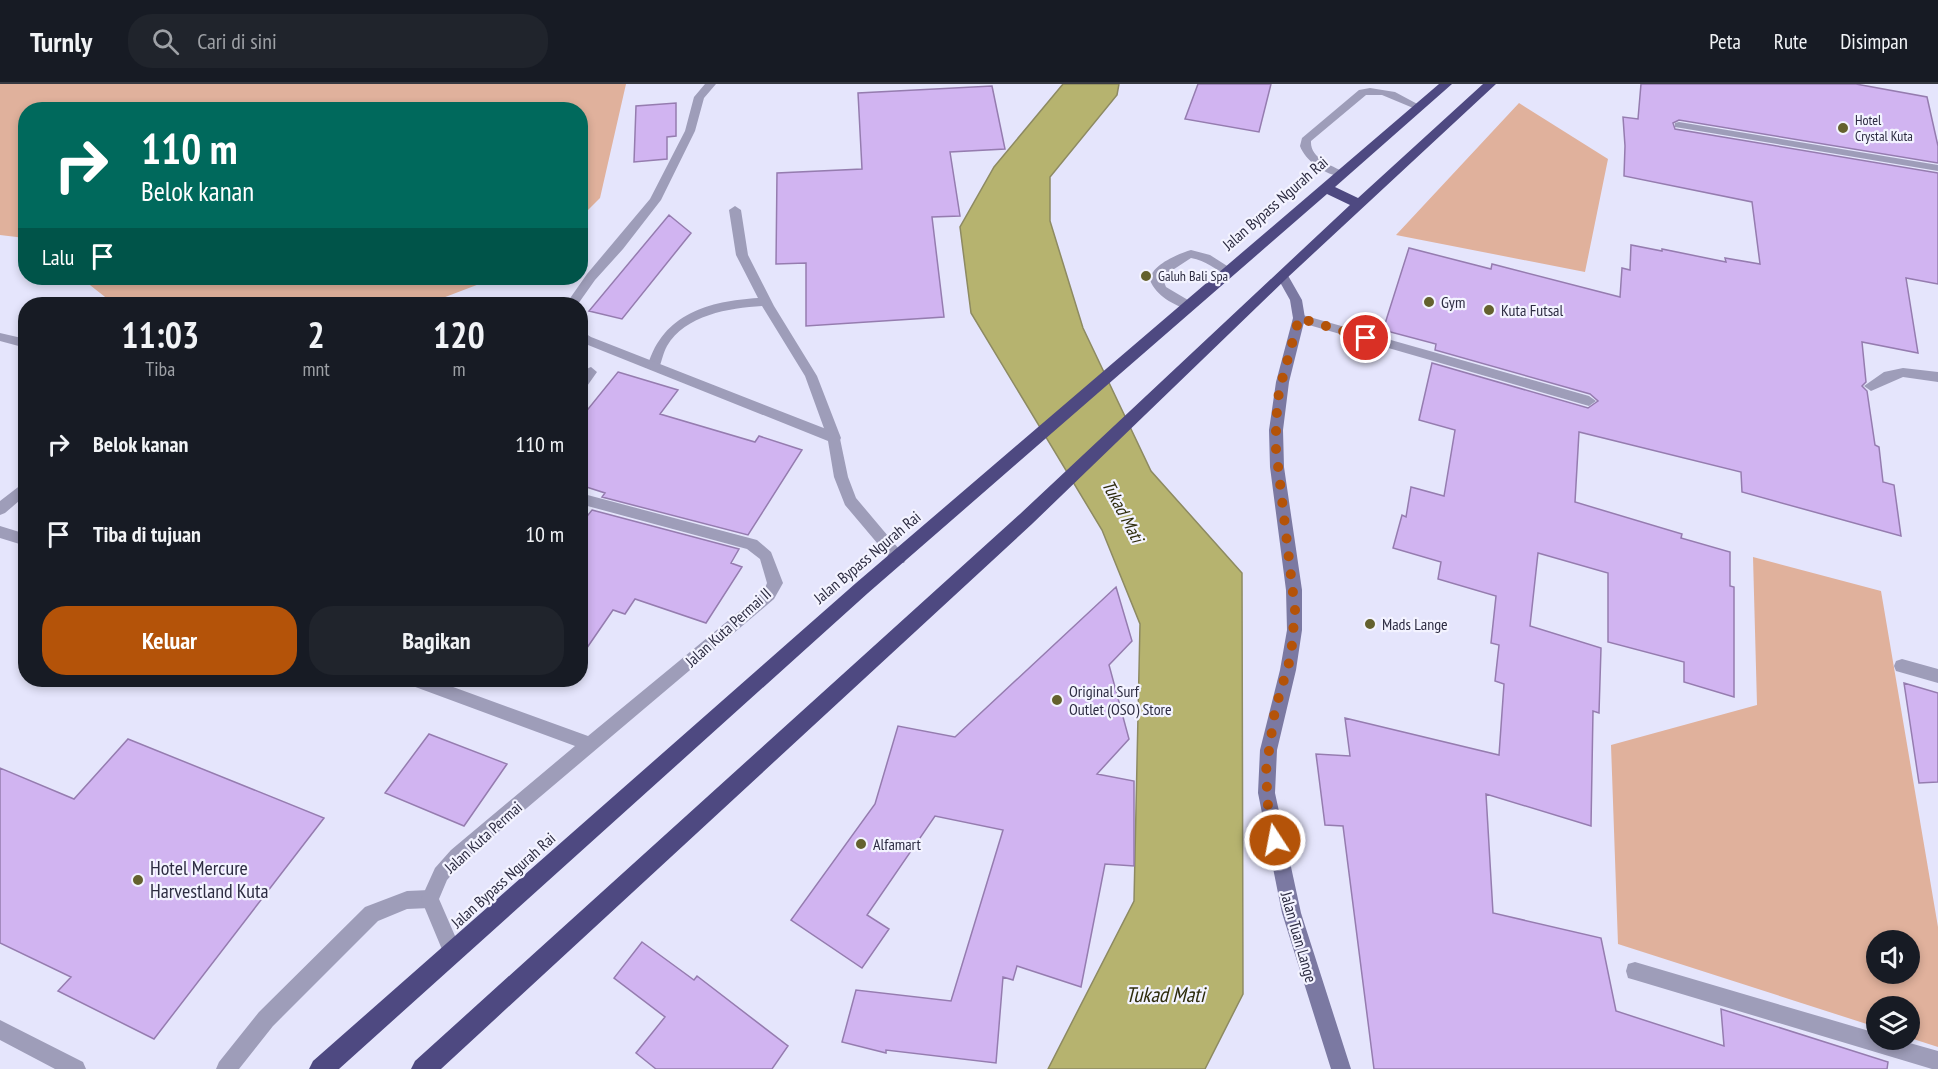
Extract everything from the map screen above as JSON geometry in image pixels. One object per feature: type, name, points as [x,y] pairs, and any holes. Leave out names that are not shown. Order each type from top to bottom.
[{"type":"highway","name":"Jalan Bypass Ngurah Rai","points":[[321,1069],[862,588],[1446,84]]},
{"type":"highway","points":[[423,1069],[1026,519],[1282,275],[1490,84]]},
{"type":"highway","points":[[1324,188],[1360,204]]},
{"type":"street","points":[[588,281],[620,246],[655,200],[690,131],[699,97],[711,84]]},
{"type":"street","points":[[1340,174],[1306,153],[1304,147],[1306,140],[1363,92],[1372,90],[1386,92],[1418,107]]},
{"type":"street","points":[[1679,125],[1938,168]]},
{"type":"street","points":[[735,210],[742,255],[766,302],[811,376],[834,438],[841,477],[850,501],[899,558]]},
{"type":"street","points":[[1189,306],[1157,287],[1156,275],[1181,256],[1191,253],[1200,254],[1229,271]]},
{"type":"street","name":"Jalan Tuan Lange","points":[[1282,275],[1297,298],[1299,318],[1279,391],[1276,422],[1276,449],[1295,610],[1291,656],[1275,710],[1266,771],[1268,806],[1290,910],[1341,1069]]},
{"type":"street","points":[[654,365],[655,357],[665,338],[684,322],[712,308],[766,302]]},
{"type":"street","points":[[1299,318],[1589,401]]},
{"type":"street","points":[[0,337],[18,342]]},
{"type":"street","points":[[588,340],[834,438]]},
{"type":"street","points":[[1871,386],[1891,373],[1900,371],[1938,377]]},
{"type":"street","points":[[588,376],[591,372]]},
{"type":"street","points":[[0,509],[18,493]]},
{"type":"street","name":"Jalan Kuta Permai II","points":[[588,500],[752,544],[766,556],[775,583],[769,595],[590,746]]},
{"type":"street","points":[[0,532],[18,538]]},
{"type":"street","points":[[1902,666],[1938,676]]},
{"type":"street","points":[[436,687],[561,732],[590,746]]},
{"type":"street","name":"Jalan Kuta Permai","points":[[430,899],[441,873],[457,856],[590,746]]},
{"type":"street","points":[[226,1069],[266,1019],[372,914],[407,900],[430,899],[453,952]]},
{"type":"street","points":[[1635,970],[1938,1061]]},
{"type":"street","points":[[0,1030],[76,1069]]},
{"type":"shaded area","points":[[0,84],[626,84],[600,198],[588,210],[588,102],[18,102],[18,237],[0,235]]},
{"type":"shaded area","points":[[1519,103],[1608,159],[1585,272],[1396,235]]},
{"type":"shaded area","points":[[90,285],[477,285],[445,297],[105,297]]},
{"type":"shaded area","points":[[1753,557],[1881,591],[1938,927],[1938,1047],[1920,1041],[1920,996],[1866,996],[1866,1024],[1618,944],[1611,745],[1757,705]]},
{"type":"water","name":"Tukad Mati","points":[[1063,84],[1119,84],[1117,95],[1050,177],[1050,221],[1083,328],[1151,471],[1242,573],[1243,994],[1205,1069],[1048,1069],[1134,901],[1140,624],[1102,530],[971,313],[960,227],[994,167]]},
{"type":"building","points":[[1198,84],[1271,84],[1259,132],[1185,119]]},
{"type":"building","points":[[1641,84],[1856,84],[1927,97],[1938,146],[1938,163],[1679,120],[1673,123],[1675,129],[1938,173],[1938,284],[1906,278],[1918,353],[1862,342],[1866,382],[1862,386],[1867,391],[1875,445],[1879,447],[1883,482],[1894,485],[1901,536],[1742,492],[1741,472],[1579,432],[1575,502],[1682,534],[1681,538],[1730,552],[1730,586],[1734,587],[1734,697],[1684,682],[1684,662],[1608,642],[1608,573],[1538,553],[1530,626],[1601,648],[1599,713],[1593,711],[1591,826],[1486,794],[1493,913],[1601,938],[1616,1011],[1724,1046],[1721,1009],[1888,1062],[1887,1069],[1374,1069],[1343,826],[1325,825],[1316,754],[1350,756],[1345,718],[1499,755],[1504,684],[1495,681],[1499,645],[1491,643],[1496,596],[1438,579],[1441,562],[1393,548],[1402,515],[1406,517],[1411,487],[1444,496],[1455,430],[1419,420],[1432,363],[1588,408],[1598,401],[1590,394],[1435,350],[1436,344],[1383,330],[1409,248],[1491,269],[1492,264],[1620,297],[1622,268],[1630,270],[1631,245],[1726,262],[1725,258],[1760,264],[1752,202],[1624,176],[1623,117],[1638,119]]},
{"type":"building","points":[[992,86],[1005,149],[950,152],[960,216],[932,217],[944,317],[806,326],[806,263],[776,264],[777,173],[862,169],[858,93]]},
{"type":"building","points":[[676,103],[676,136],[667,137],[667,159],[634,162],[636,106]]},
{"type":"building","points":[[669,215],[691,233],[622,319],[589,311]]},
{"type":"building","points":[[618,372],[678,390],[660,414],[755,442],[759,436],[802,450],[748,535],[602,497],[605,493],[588,488],[588,409]]},
{"type":"building","points":[[592,510],[739,549],[731,563],[742,567],[706,623],[635,599],[625,614],[613,610],[588,646],[588,515]]},
{"type":"building","points":[[1116,587],[1132,641],[1109,665],[1129,739],[1097,774],[1134,781],[1134,866],[1105,864],[1081,987],[1017,966],[1013,980],[1003,977],[996,1063],[886,1050],[886,1053],[842,1042],[856,990],[951,1001],[1003,830],[935,816],[867,915],[889,929],[862,968],[791,920],[875,804],[898,726],[955,737]]},
{"type":"building","points":[[1904,683],[1938,693],[1938,782],[1919,783]]},
{"type":"building","points":[[429,734],[507,764],[464,826],[385,793]]},
{"type":"building","name":"Hotel Mercure Harvestland Kuta","points":[[128,739],[324,818],[154,1039],[58,991],[71,977],[0,943],[0,768],[74,799]]},
{"type":"building","points":[[642,942],[694,980],[697,976],[788,1046],[772,1069],[656,1069],[636,1053],[665,1017],[614,978]]},
{"type":"place","name":"Hotel Crystal Kuta","points":[[1843,128]]},
{"type":"place","name":"Galuh Bali Spa","points":[[1146,276]]},
{"type":"place","name":"Gym","points":[[1429,302]]},
{"type":"place","name":"Kuta Futsal","points":[[1489,310]]},
{"type":"place","name":"Mads Lange","points":[[1370,624]]},
{"type":"place","name":"Original Surf Outlet (OSO) Store","points":[[1057,700]]},
{"type":"place","name":"Alfamart","points":[[861,844]]},
{"type":"place","name":"Hotel Mercure Harvestland Kuta","points":[[138,880]]},
{"type":"route","points":[[1275,840],[1268,806],[1266,771],[1275,710],[1291,656],[1295,610],[1276,449],[1279,391],[1299,318],[1366,338]]}]
